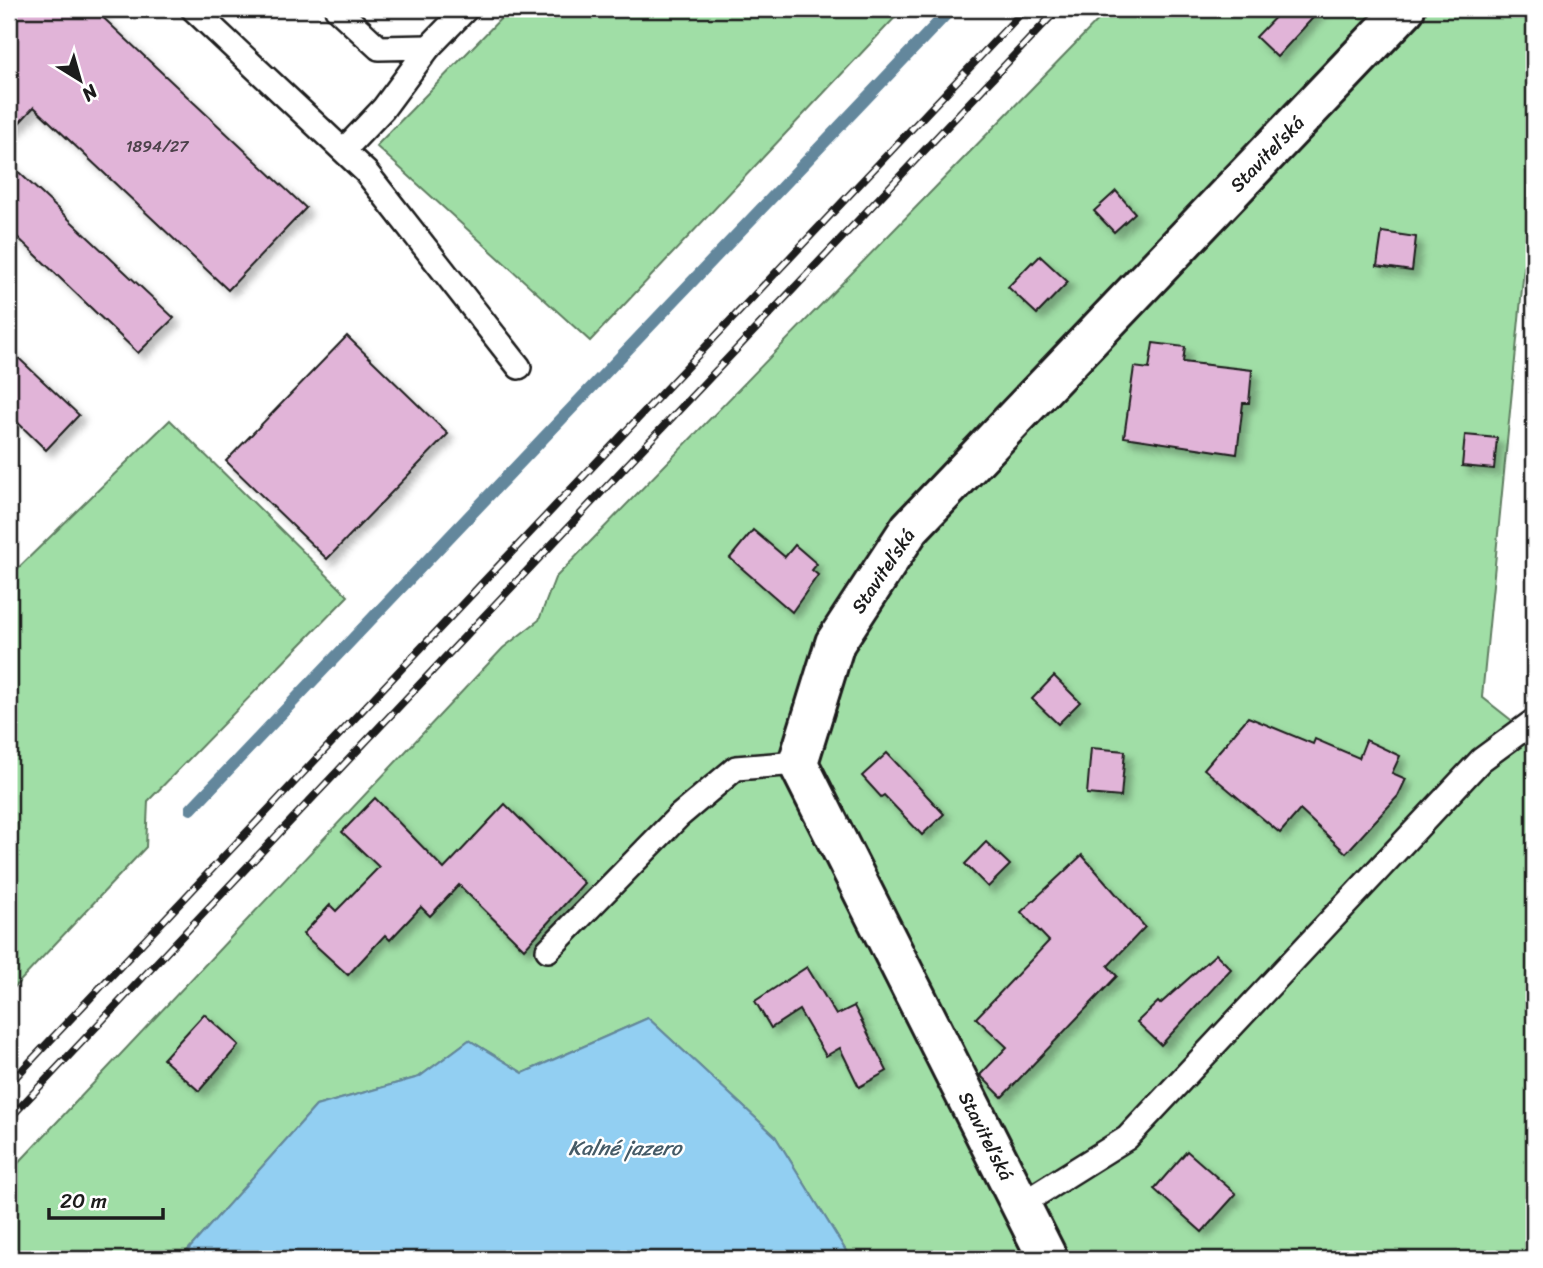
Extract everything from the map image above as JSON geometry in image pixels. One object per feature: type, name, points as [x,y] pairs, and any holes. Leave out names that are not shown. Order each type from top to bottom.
[{"type":"street","name":"Staviteľská","points":[[1048,1259],[798,763],[835,643],[910,528],[1405,9]]},
{"type":"lane","points":[[193,9],[366,172],[519,367]]},
{"type":"lane","points":[[337,9],[379,48],[429,47]]},
{"type":"lane","points":[[344,150],[383,109],[429,47],[466,9]]},
{"type":"lane","points":[[1020,1205],[1126,1139],[1481,760],[1534,721]]},
{"type":"lane","points":[[548,950],[678,816],[736,768],[798,763]]},
{"type":"green space","points":[[510,9],[903,9],[590,341],[376,146]]},
{"type":"green space","points":[[1109,9],[1534,9],[1534,166],[1482,697],[1534,738],[1534,1259],[851,1259],[775,1136],[648,1018],[523,1073],[469,1040],[419,1077],[316,1106],[180,1259],[9,1259],[9,1173],[503,648],[539,620],[555,578]]},
{"type":"green space","points":[[170,420],[348,596],[148,801],[146,847],[9,993],[9,577]]},
{"type":"water","name":"Kalné jazero","points":[[648,1018],[775,1136],[851,1259],[180,1259],[316,1106],[419,1077],[469,1040],[523,1073]]},
{"type":"building","points":[[9,9],[94,9],[306,208],[228,290],[34,107],[9,134]]},
{"type":"building","points":[[1283,9],[1321,9],[1277,57],[1256,37]]},
{"type":"building","points":[[9,163],[174,318],[138,353],[9,229]]},
{"type":"building","points":[[1116,191],[1135,213],[1114,232],[1094,211]]},
{"type":"building","points":[[1382,232],[1416,237],[1412,271],[1377,266]]},
{"type":"building","points":[[1040,256],[1068,282],[1037,314],[1008,287]]},
{"type":"building","points":[[347,336],[448,434],[327,559],[226,461]]},
{"type":"building","points":[[1153,343],[1185,347],[1183,362],[1252,370],[1249,403],[1243,403],[1237,454],[1124,437],[1134,367],[1149,369]]},
{"type":"building","points":[[9,349],[79,415],[46,450],[9,414]]},
{"type":"building","points":[[1465,435],[1497,438],[1494,469],[1462,466]]},
{"type":"building","points":[[753,530],[785,557],[795,545],[817,564],[812,570],[818,575],[792,612],[730,558]]},
{"type":"building","points":[[1054,676],[1080,702],[1058,724],[1032,699]]},
{"type":"building","points":[[1248,717],[1313,744],[1315,739],[1359,758],[1366,740],[1400,756],[1392,773],[1406,779],[1398,796],[1346,853],[1300,810],[1280,833],[1204,769]]},
{"type":"building","points":[[1091,748],[1125,751],[1121,797],[1087,794]]},
{"type":"building","points":[[887,753],[944,814],[922,835],[862,776]]},
{"type":"building","points":[[375,798],[444,869],[505,804],[584,883],[524,949],[459,885],[430,916],[421,907],[390,940],[385,935],[348,975],[303,934],[330,905],[336,911],[379,867],[342,832]]},
{"type":"building","points":[[986,842],[1010,865],[988,887],[965,864]]},
{"type":"building","points":[[1082,855],[1145,927],[1108,966],[1117,976],[1002,1097],[980,1075],[1007,1047],[976,1018],[1049,941],[1021,912]]},
{"type":"building","points":[[1216,954],[1231,969],[1161,1045],[1137,1022]]},
{"type":"building","points":[[807,967],[836,1015],[854,1006],[887,1071],[859,1087],[840,1048],[826,1056],[799,1010],[771,1028],[755,1001]]},
{"type":"building","points":[[204,1014],[239,1045],[199,1091],[163,1059]]},
{"type":"building","points":[[1187,1151],[1236,1194],[1202,1232],[1154,1189]]},
{"type":"waterway","points":[[191,809],[951,9]]},
{"type":"railway","points":[[9,1084],[1025,9]]},
{"type":"railway","points":[[9,1119],[1058,9]]}]
